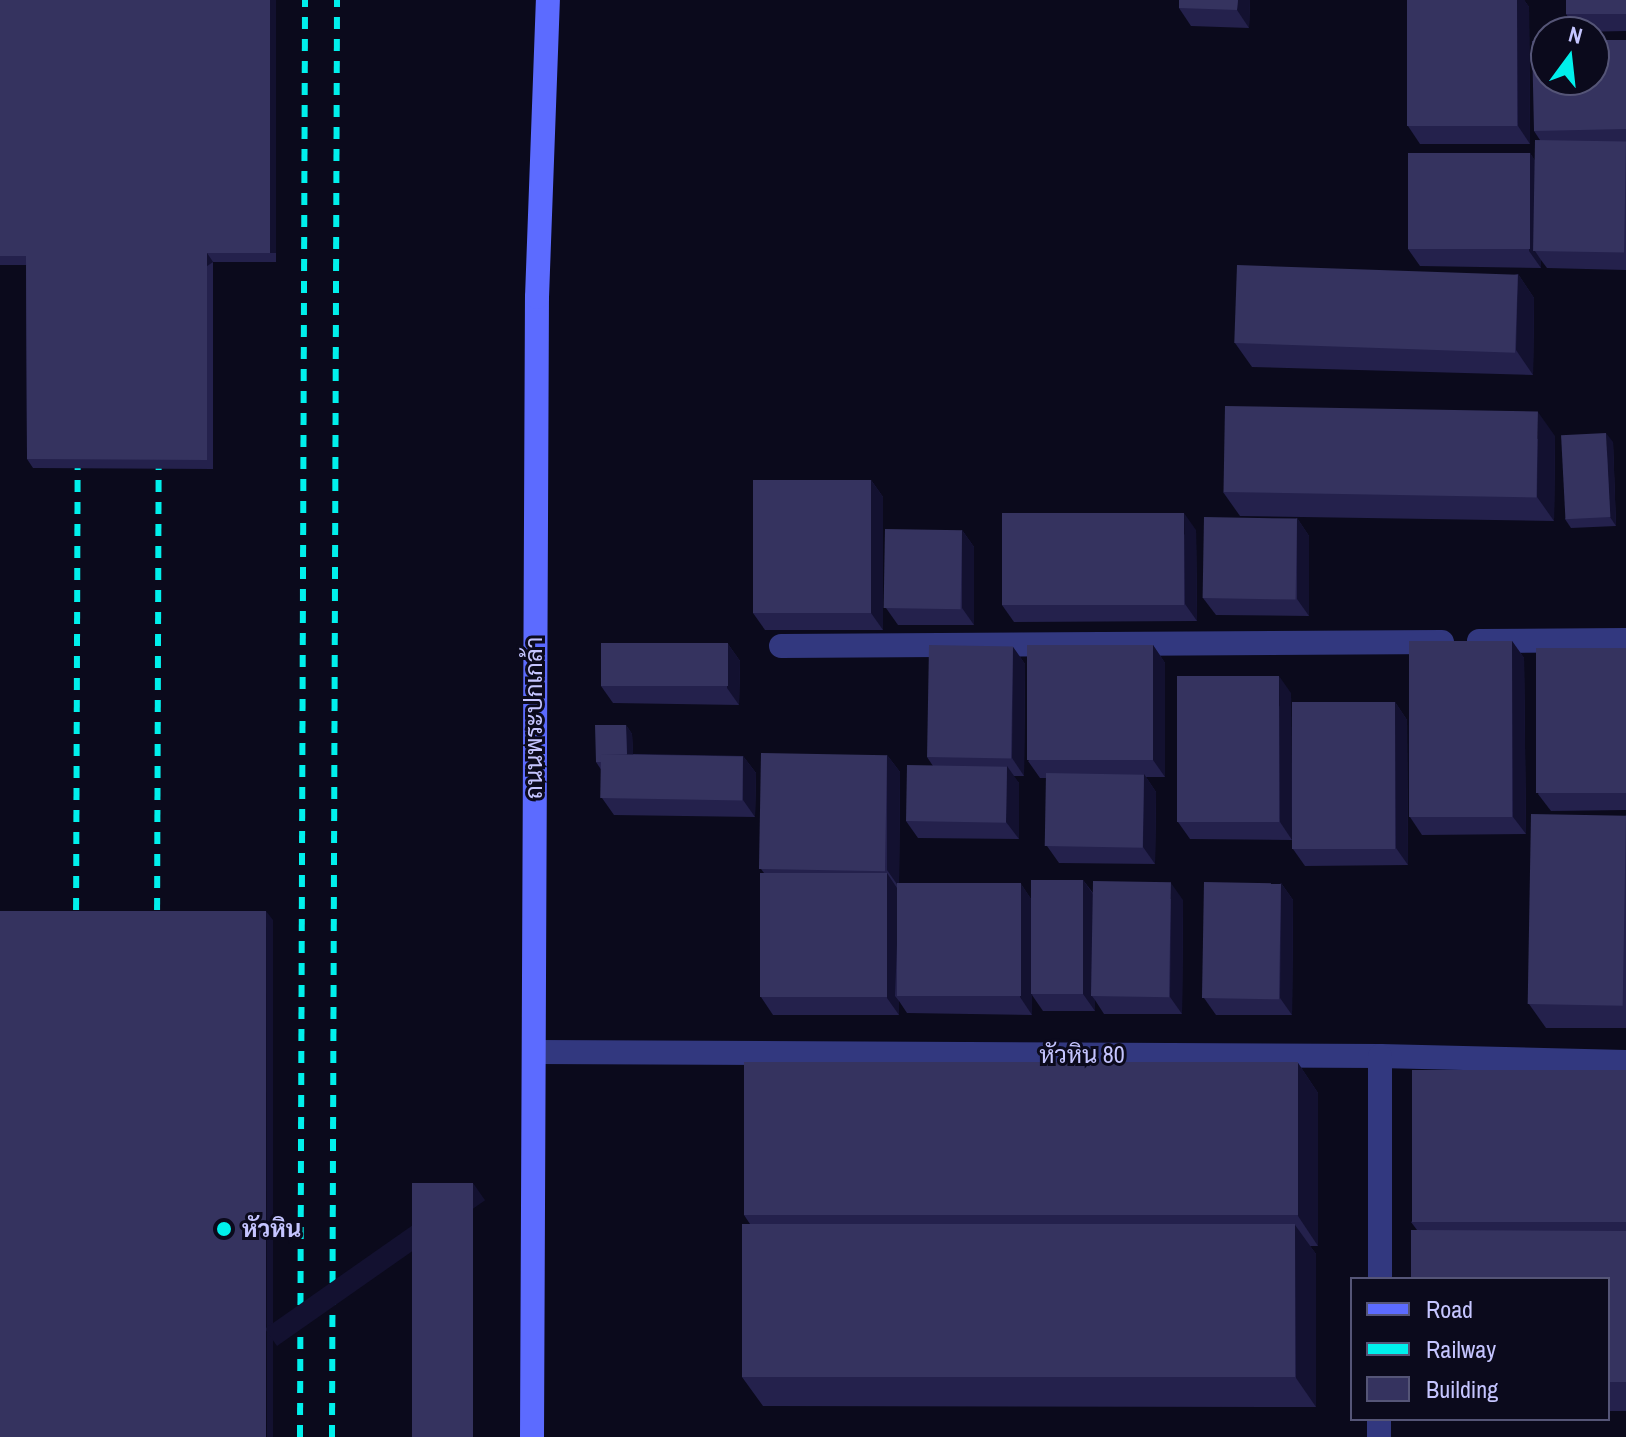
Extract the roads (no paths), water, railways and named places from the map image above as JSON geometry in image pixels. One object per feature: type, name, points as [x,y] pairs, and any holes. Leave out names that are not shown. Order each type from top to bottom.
[{"type":"street","name":"ถนนพระปกเกล้า","points":[[532,1437],[537,1052],[537,297],[548,0]]},
{"type":"street","points":[[781,646],[1626,640]]},
{"type":"street","name":"หัวหิน 80","points":[[537,1052],[1380,1056],[1626,1062]]},
{"type":"street","points":[[1380,1056],[1380,1277]]},
{"type":"railway","points":[[300,1437],[305,0]]},
{"type":"railway","points":[[332,1437],[337,0]]},
{"type":"railway","points":[[76,932],[78,448]]},
{"type":"railway","points":[[157,932],[159,448]]},
{"type":"place","name":"หัวหิน","points":[[224,1229]]}]
